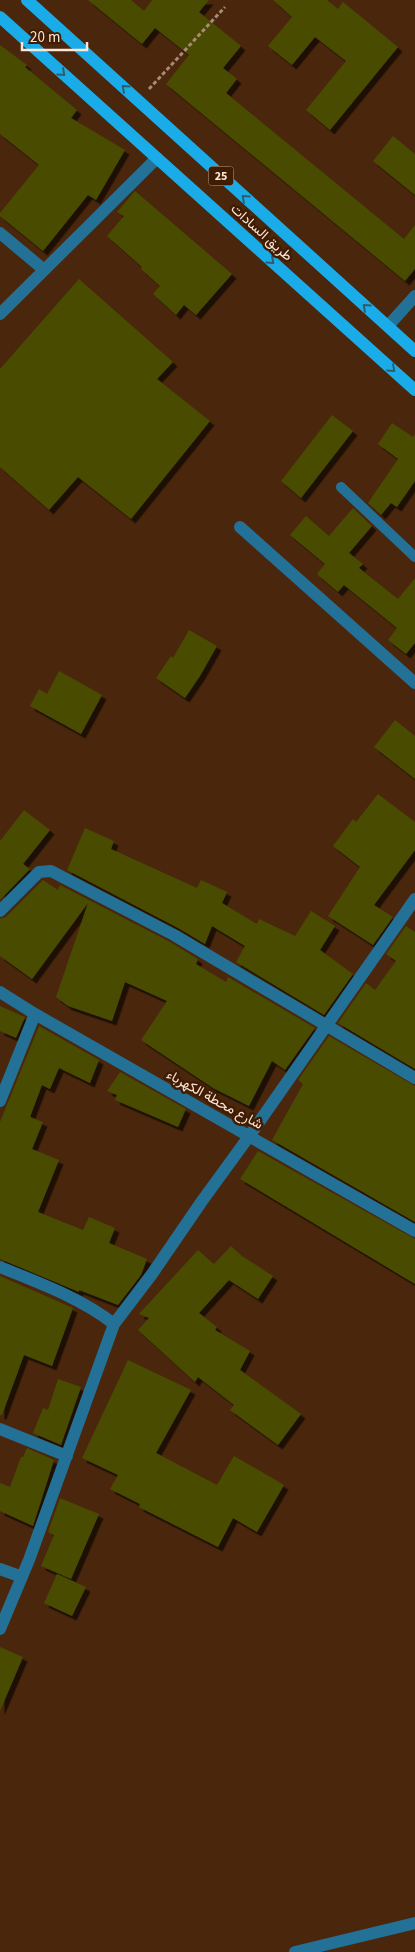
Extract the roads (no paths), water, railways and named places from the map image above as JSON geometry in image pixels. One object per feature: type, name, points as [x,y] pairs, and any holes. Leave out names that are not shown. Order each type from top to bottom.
[{"type":"main road","name":"طريق السادات","points":[[27,0],[415,351]]},
{"type":"main road","name":"طريق السادات","points":[[0,17],[415,390]]},
{"type":"street","points":[[0,314],[157,158]]},
{"type":"street","points":[[0,233],[44,269]]},
{"type":"street","points":[[388,326],[415,296]]},
{"type":"street","points":[[240,526],[415,683]]},
{"type":"street","points":[[0,911],[40,872],[51,871],[174,935],[415,1078]]},
{"type":"street","points":[[0,1629],[22,1577],[114,1324],[250,1136],[415,899]]},
{"type":"street","name":"شارع محطة الكهرباء","points":[[0,992],[34,1014],[415,1231]]},
{"type":"street","points":[[0,1101],[34,1014]]},
{"type":"street","points":[[0,1267],[64,1294],[114,1324]]},
{"type":"street","points":[[0,1429],[67,1456]]},
{"type":"street","points":[[0,1569],[22,1577]]},
{"type":"street","points":[[295,1952],[415,1923]]},
{"type":"lane","points":[[341,487],[415,557]]}]
